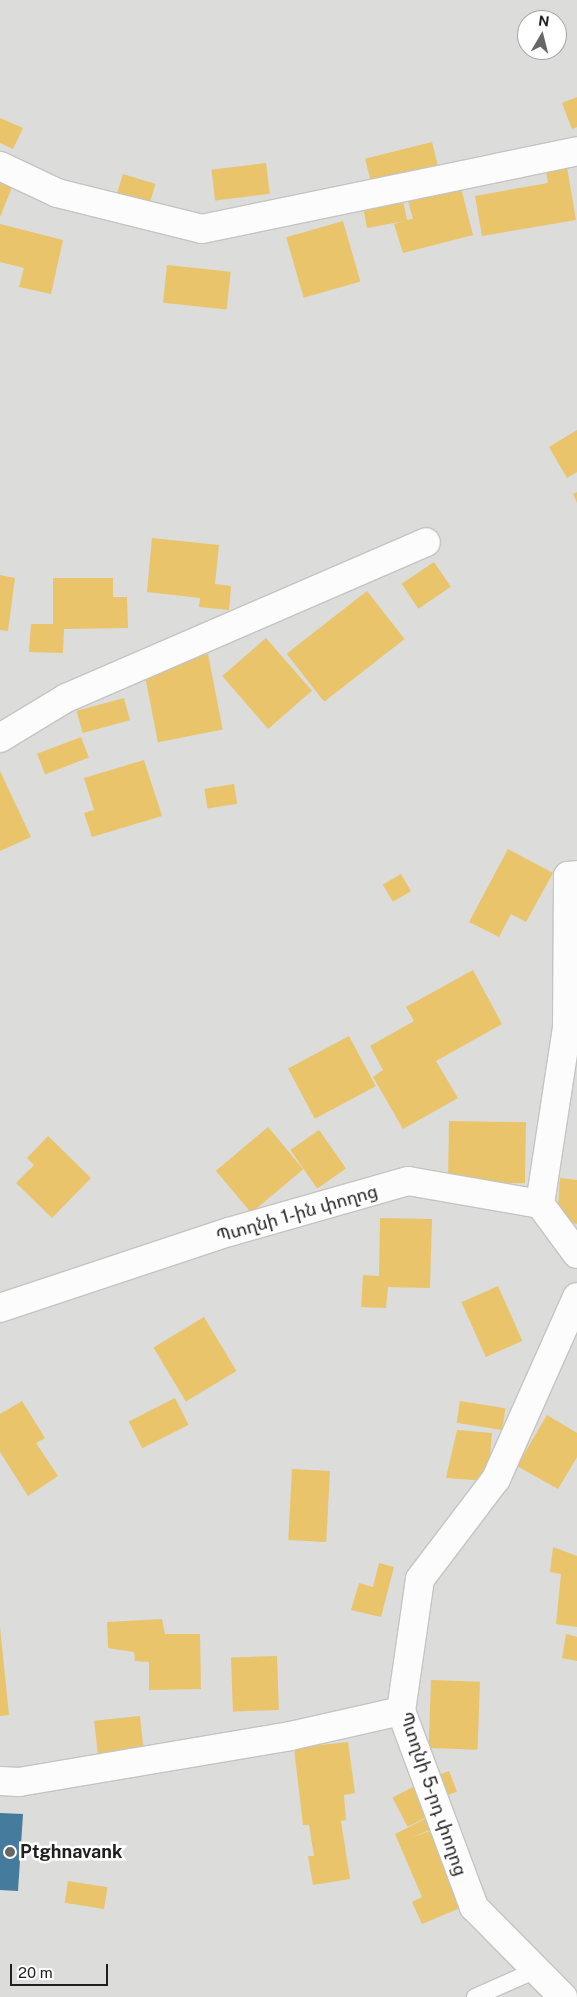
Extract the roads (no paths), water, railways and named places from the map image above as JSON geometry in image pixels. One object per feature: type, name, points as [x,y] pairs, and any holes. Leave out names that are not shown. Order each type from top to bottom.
[{"type":"street","points":[[0,166],[57,193],[202,229],[577,151]]},
{"type":"street","points":[[0,738],[66,698],[426,542]]},
{"type":"street","points":[[577,875],[568,876],[566,1026],[540,1204],[577,1254]]},
{"type":"street","name":"Պտղնի 1-ին փողոց","points":[[0,1307],[229,1232],[408,1181],[540,1204]]},
{"type":"street","name":"Պտղնի 5-րդ փողոց","points":[[563,1997],[534,1971],[474,1908],[401,1711],[420,1580],[496,1479],[577,1296]]},
{"type":"street","points":[[0,1781],[19,1782],[290,1736],[401,1711]]},
{"type":"lane","points":[[475,1997],[534,1971]]},
{"type":"place","name":"Ptghnavank","points":[[10,1852]]}]
